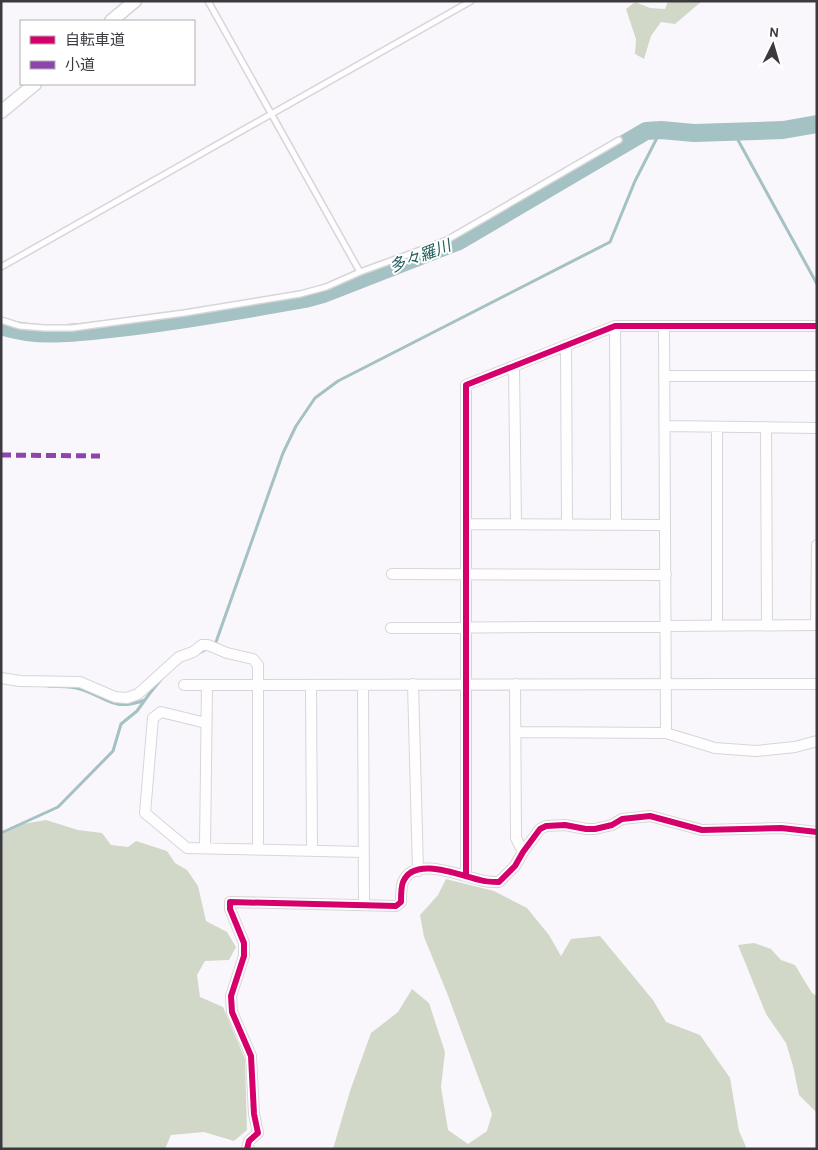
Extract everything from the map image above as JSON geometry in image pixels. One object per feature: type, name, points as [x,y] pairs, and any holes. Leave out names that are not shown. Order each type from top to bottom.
[{"type":"street","points":[[112,20],[135,1]]},
{"type":"street","points":[[1,112],[34,85]]},
{"type":"street","points":[[615,326],[616,525]]},
{"type":"street","points":[[466,876],[466,385],[615,326],[817,326]]},
{"type":"street","points":[[664,326],[666,733]]},
{"type":"street","points":[[566,345],[567,525]]},
{"type":"street","points":[[514,366],[516,524]]},
{"type":"street","points":[[664,376],[817,376]]},
{"type":"street","points":[[665,426],[817,428]]},
{"type":"street","points":[[717,427],[717,625]]},
{"type":"street","points":[[766,428],[767,625]]},
{"type":"street","points":[[466,524],[665,525]]},
{"type":"street","points":[[391,628],[817,625],[817,545]]},
{"type":"street","points":[[392,574],[666,575]]},
{"type":"street","points":[[1,678],[20,681],[80,682],[116,697],[127,698],[138,694],[179,657],[193,652],[202,645],[212,646],[227,653],[253,659],[258,665],[258,849]]},
{"type":"street","points":[[413,684],[418,871]]},
{"type":"street","points":[[515,684],[516,838],[523,852]]},
{"type":"street","points":[[184,685],[817,684]]},
{"type":"street","points":[[205,848],[206,685]]},
{"type":"street","points":[[311,685],[312,851]]},
{"type":"street","points":[[363,685],[364,904]]},
{"type":"street","points":[[206,723],[161,712],[153,718],[145,813],[187,848],[363,852]]},
{"type":"street","points":[[516,732],[666,733],[715,748],[756,751],[795,747],[817,741]]},
{"type":"street","points":[[247,1149],[249,1141],[258,1133],[254,1114],[250,1056],[232,1012],[231,996],[244,956],[244,943],[230,909],[230,902],[396,906],[401,902],[403,881],[412,872],[426,869],[448,870],[479,880],[499,882],[515,866],[540,829],[546,826],[565,825],[586,829],[612,825],[622,819],[650,816],[702,830],[781,828],[817,832]]},
{"type":"lane","points":[[208,1],[360,272]]},
{"type":"lane","points":[[1,267],[471,1]]},
{"type":"lane","points":[[1,320],[20,326],[37,328],[72,328],[184,313],[300,294],[326,287],[360,272],[445,241],[619,140]]},
{"type":"green space","points":[[668,1],[702,1],[675,24],[661,22],[651,36],[644,59],[635,54],[636,39],[626,9],[635,2],[650,8],[665,9]]},
{"type":"green space","points":[[46,820],[78,830],[102,833],[111,845],[128,847],[136,841],[167,851],[175,863],[187,870],[198,886],[206,921],[227,932],[236,947],[229,960],[205,961],[197,975],[200,997],[223,1007],[245,1059],[247,1130],[234,1141],[204,1132],[171,1135],[165,1149],[1,1149],[1,835],[17,825]]},
{"type":"green space","points":[[446,879],[494,891],[527,908],[549,935],[561,956],[571,939],[600,936],[653,1000],[666,1022],[700,1035],[730,1078],[739,1131],[747,1149],[333,1149],[350,1091],[371,1033],[398,1012],[412,989],[429,1003],[445,1052],[441,1087],[448,1130],[468,1144],[487,1131],[492,1114],[424,937],[420,915],[438,895]]},
{"type":"green space","points":[[754,943],[771,949],[781,960],[795,965],[812,993],[817,996],[817,1113],[799,1095],[786,1043],[766,1014],[738,945]]},
{"type":"waterway","name":"多々羅川","points":[[1,326],[30,332],[74,333],[166,322],[305,299],[323,294],[459,241],[646,131],[661,130],[694,133],[783,130],[817,124]]},
{"type":"waterway","points":[[197,654],[216,642],[283,453],[296,426],[315,398],[338,381],[610,242],[635,181],[661,130]]},
{"type":"waterway","points":[[733,131],[817,284]]},
{"type":"waterway","points":[[1,833],[58,807],[113,751],[121,724],[137,711],[163,677]]},
{"type":"waterway","points":[[48,686],[80,689],[118,704],[125,705],[145,700]]},
{"type":"marked path","points":[[1,455],[100,456]]},
{"type":"cycle path","points":[[466,876],[466,385],[615,326],[817,326]]},
{"type":"cycle path","points":[[247,1149],[249,1141],[258,1133],[254,1114],[251,1056],[232,1012],[231,996],[244,956],[244,943],[230,909],[230,902],[396,906],[401,902],[402,884],[409,874],[427,868],[485,881],[499,882],[515,866],[540,829],[546,826],[565,825],[595,829],[612,825],[622,819],[650,816],[702,830],[781,828],[817,832]]}]
